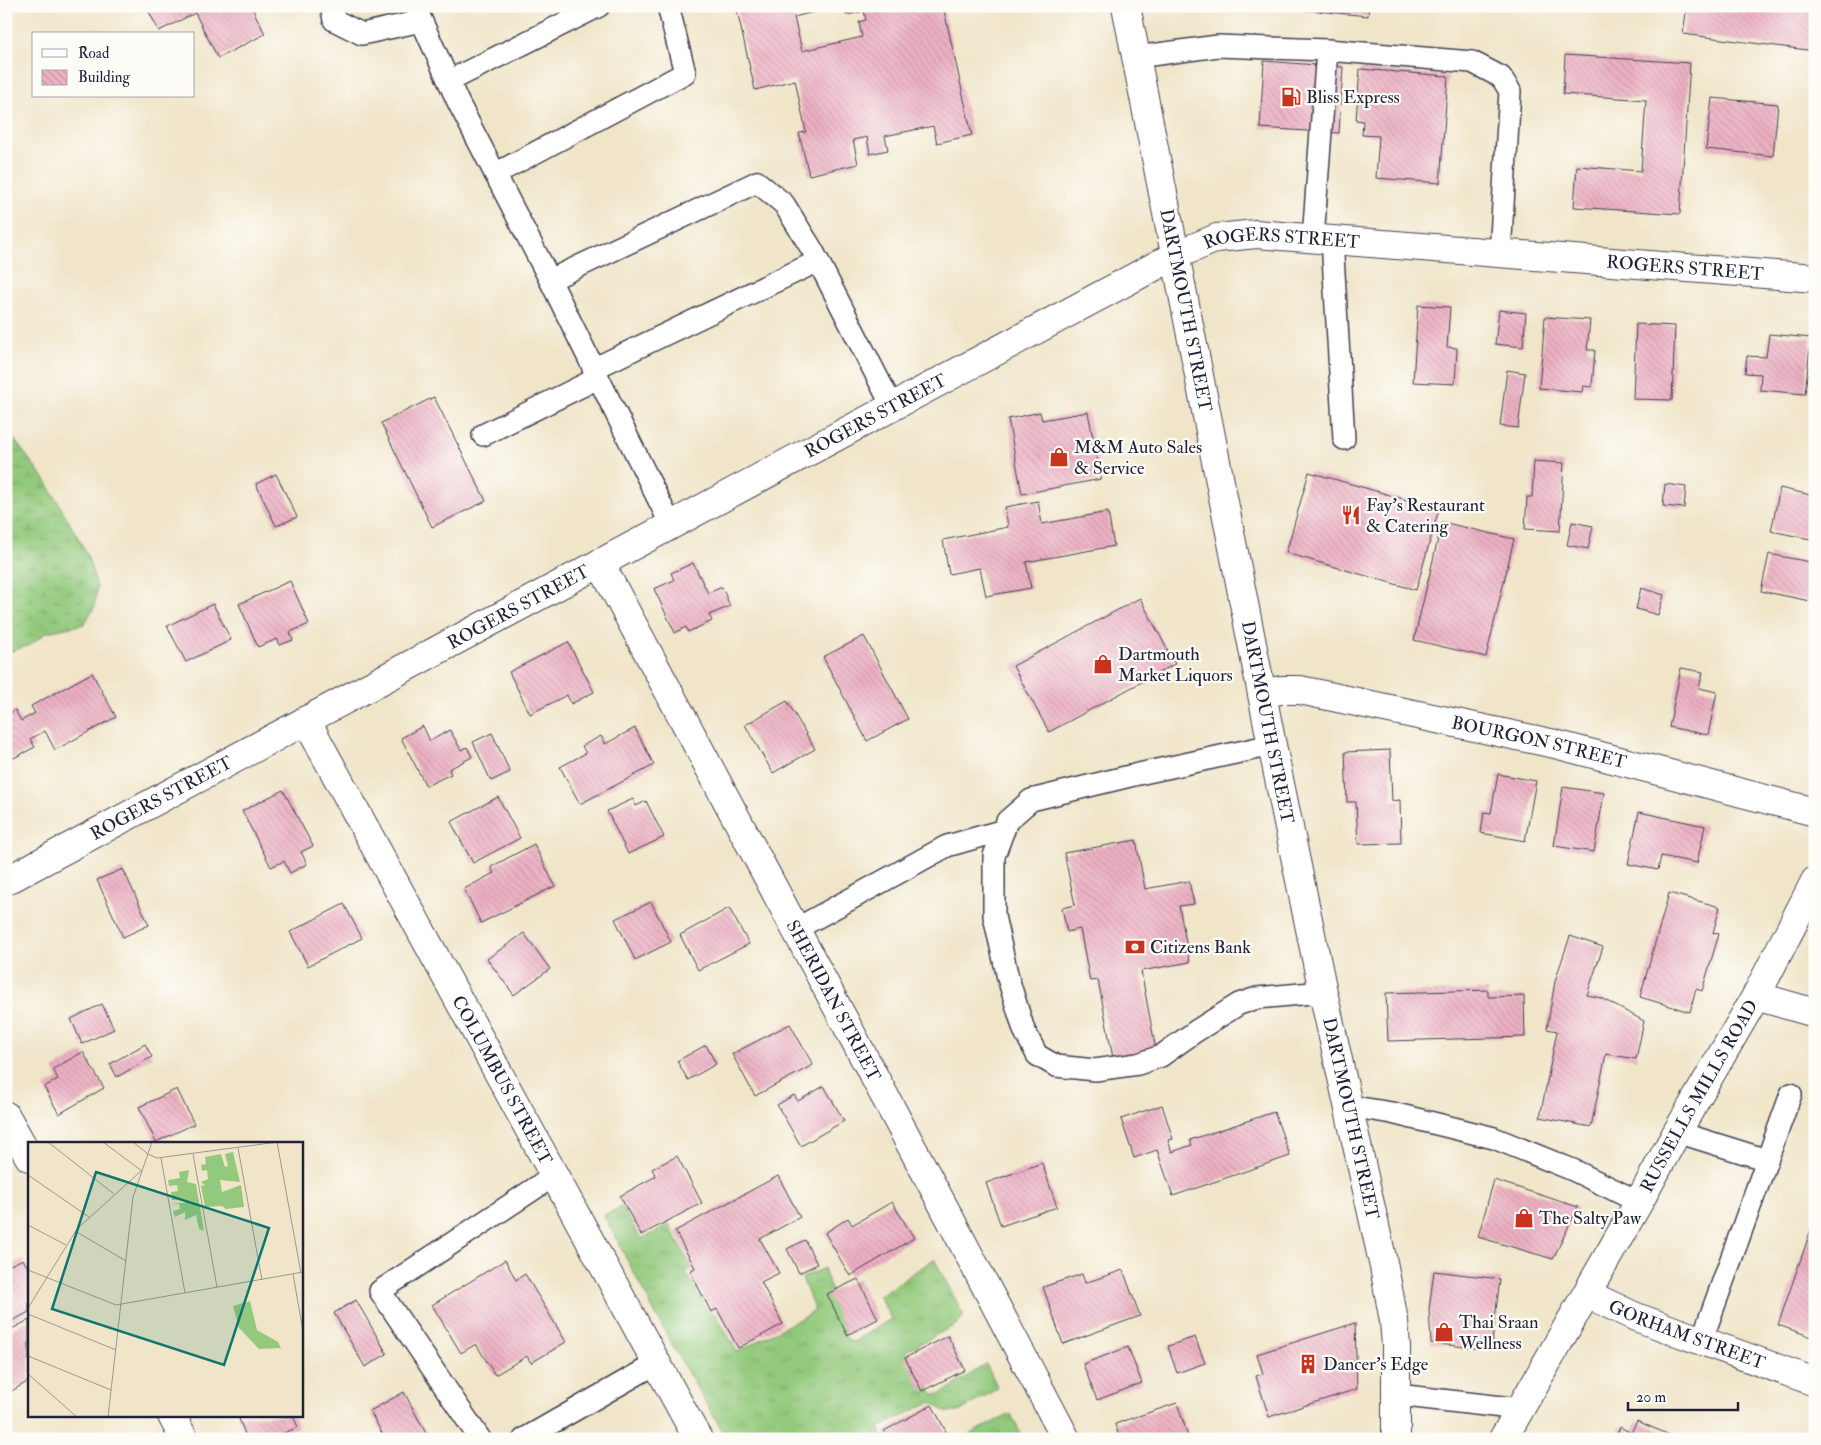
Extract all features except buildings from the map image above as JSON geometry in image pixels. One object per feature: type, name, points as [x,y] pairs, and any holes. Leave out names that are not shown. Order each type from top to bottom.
[{"type":"street","name":"DARTMOUTH STREET","points":[[1126,6],[1272,745],[1389,1294],[1396,1346],[1396,1439]]},
{"type":"street","name":"ROGERS STREET","points":[[6,881],[892,406],[1176,255],[1204,242],[1231,236],[1256,234],[1815,278]]},
{"type":"street","name":"SHERIDAN STREET","points":[[600,563],[1066,1439]]},
{"type":"street","name":"BOURGON STREET","points":[[1263,693],[1281,690],[1300,690],[1545,742],[1815,812]]},
{"type":"street","name":"COLUMBUS STREET","points":[[306,720],[698,1439]]},
{"type":"street","name":"RUSSELLS MILLS ROAD","points":[[1503,1439],[1756,996],[1815,881]]},
{"type":"street","points":[[1756,996],[1815,1013]]},
{"type":"street","points":[[6,1116],[28,1155]]},
{"type":"street","name":"GORHAM STREET","points":[[1587,1294],[1636,1317],[1815,1382]]},
{"type":"street","points":[[173,1418],[184,1439]]},
{"type":"lane","points":[[331,6],[334,20],[362,34],[421,14],[449,81],[671,525]]},
{"type":"lane","points":[[449,81],[599,6]]},
{"type":"lane","points":[[495,174],[685,74],[668,6]]},
{"type":"lane","points":[[1136,57],[1218,46],[1327,50],[1472,62],[1501,78],[1510,91],[1500,253]]},
{"type":"lane","points":[[1327,50],[1323,240],[1344,439]]},
{"type":"lane","points":[[550,280],[757,182],[784,204],[818,261],[892,406]]},
{"type":"lane","points":[[483,435],[596,373],[818,261]]},
{"type":"lane","points":[[1272,745],[1031,800],[1008,821],[994,856],[994,916],[1008,978],[1024,1030],[1037,1055],[1056,1066],[1095,1070],[1138,1064],[1161,1056],[1239,1004],[1257,998],[1324,992]]},
{"type":"lane","points":[[796,929],[947,846],[1004,830]]},
{"type":"lane","points":[[1701,1342],[1791,1094]]},
{"type":"lane","points":[[1348,1106],[1392,1114],[1494,1138],[1573,1170],[1639,1202]]},
{"type":"lane","points":[[1677,1132],[1767,1160]]},
{"type":"lane","points":[[480,1439],[380,1291],[555,1175]]},
{"type":"lane","points":[[524,1439],[657,1363]]},
{"type":"lane","points":[[1397,1395],[1520,1409]]},
{"type":"green space","points":[[6,429],[46,481],[86,552],[97,587],[94,608],[84,624],[47,632],[30,645],[6,653]]},
{"type":"green space","points":[[622,1207],[641,1239],[669,1225],[692,1268],[686,1272],[709,1313],[716,1314],[737,1352],[815,1311],[802,1278],[824,1268],[847,1340],[853,1342],[891,1319],[879,1296],[934,1259],[964,1316],[957,1324],[906,1351],[933,1394],[941,1394],[986,1364],[998,1388],[959,1412],[947,1412],[930,1402],[879,1428],[884,1439],[728,1439],[679,1357],[604,1215]]},
{"type":"green space","points":[[1011,1414],[1023,1439],[965,1439],[966,1436]]},
{"type":"place","name":"Bliss Express","points":[[1291,97]]},
{"type":"place","name":"M&M Auto Sales & Service","points":[[1059,457]]},
{"type":"place","name":"Fay's Restaurant & Catering","points":[[1351,515]]},
{"type":"place","name":"Dartmouth Market Liquors","points":[[1103,664]]},
{"type":"place","name":"Citizens Bank","points":[[1135,947]]},
{"type":"place","name":"The Salty Paw","points":[[1524,1218]]},
{"type":"place","name":"Thai Sraan Wellness","points":[[1444,1332]]},
{"type":"place","name":"Dancer's Edge","points":[[1308,1364]]}]
